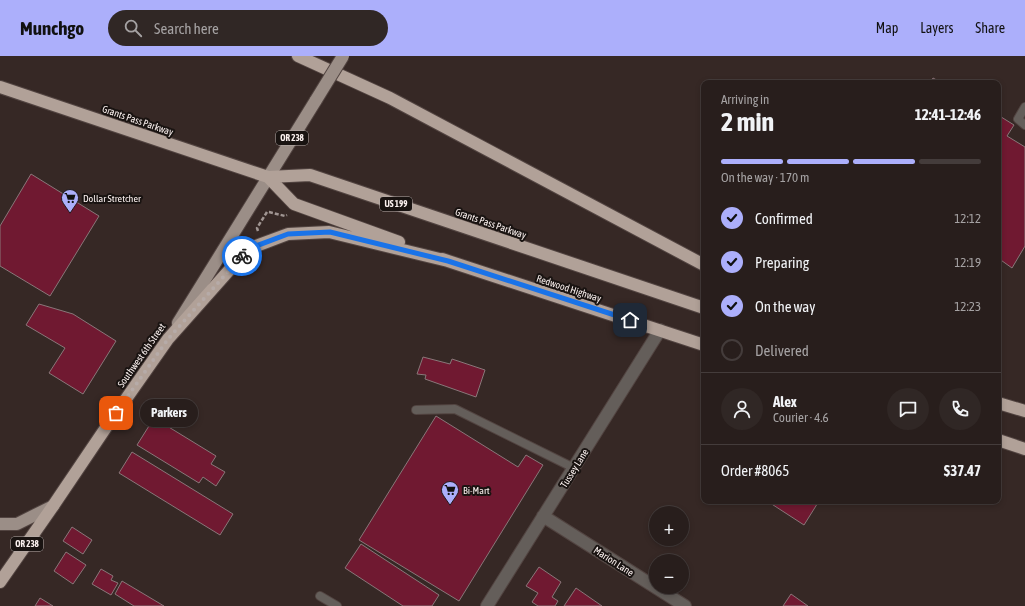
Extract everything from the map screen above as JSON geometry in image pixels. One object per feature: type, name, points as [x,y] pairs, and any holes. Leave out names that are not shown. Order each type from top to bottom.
[{"type":"highway","points":[[298,56],[390,98],[701,262]]},
{"type":"highway","name":"Grants Pass Parkway","points":[[0,87],[268,177],[310,175],[701,307]]},
{"type":"highway","name":"Grants Pass Parkway","points":[[268,177],[294,204],[448,261]]},
{"type":"highway","points":[[168,339],[248,249],[288,234],[330,232],[448,261]]},
{"type":"highway","name":"Redwood Highway","points":[[448,261],[701,344]]},
{"type":"highway","name":"Southwest 6th Street","points":[[0,582],[168,339]]},
{"type":"highway","points":[[1001,404],[1025,411]]},
{"type":"highway","points":[[1001,441],[1025,449]]},
{"type":"main road","name":"OR 238","points":[[268,177],[343,56]]},
{"type":"main road","name":"Southwest 6th Street","points":[[168,339],[268,177]]},
{"type":"main road","points":[[0,524],[18,524],[53,506]]},
{"type":"street","name":"Tussey Lane","points":[[487,606],[660,330]]},
{"type":"street","name":"Marion Lane","points":[[543,516],[685,606]]},
{"type":"lane","points":[[1025,107],[1018,119],[1025,125]]},
{"type":"lane","points":[[416,410],[455,409],[574,468]]},
{"type":"lane","points":[[320,596],[337,606]]},
{"type":"path","points":[[258,232],[257,228],[267,212],[285,216],[288,215]]},
{"type":"building","points":[[1001,117],[1014,125],[1007,136],[1025,147],[1025,246],[1012,268],[1001,260]]},
{"type":"building","points":[[31,174],[99,216],[50,296],[0,266],[0,226]]},
{"type":"building","points":[[39,304],[73,314],[116,341],[83,394],[49,373],[65,348],[26,325]]},
{"type":"building","points":[[423,357],[450,364],[452,359],[485,370],[476,397],[425,379],[426,375],[417,374]]},
{"type":"building","name":"Bi-Mart","points":[[436,416],[518,467],[526,455],[543,465],[459,601],[359,540]]},
{"type":"building","points":[[154,418],[216,456],[211,464],[225,472],[216,486],[203,477],[199,483],[137,445]]},
{"type":"building","points":[[132,452],[233,514],[220,535],[119,473]]},
{"type":"building","points":[[772,504],[817,504],[804,525]]},
{"type":"building","points":[[72,527],[92,540],[83,554],[63,541]]},
{"type":"building","points":[[361,544],[439,595],[432,606],[403,606],[345,568]]},
{"type":"building","points":[[66,552],[86,565],[73,584],[54,571]]},
{"type":"building","points":[[539,567],[561,582],[552,597],[558,601],[555,606],[538,606],[532,602],[538,593],[526,586]]},
{"type":"building","points":[[101,569],[113,576],[111,580],[118,583],[111,595],[92,584]]},
{"type":"building","points":[[122,581],[164,606],[134,606],[115,594]]},
{"type":"building","points":[[576,588],[602,606],[564,606]]},
{"type":"building","points":[[791,594],[808,606],[783,606]]},
{"type":"building","points":[[40,598],[53,606],[35,606]]},
{"type":"way so far","points":[[116,413],[168,339],[242,256]]},
{"type":"place","name":"Dollar Stretcher","points":[[70,213]]},
{"type":"place","name":"Parkers","points":[[116,413]]},
{"type":"place","name":"Bi-Mart","points":[[450,505]]},
{"type":"route","points":[[242,256],[248,249],[288,234],[330,232],[448,261],[630,320]]}]
